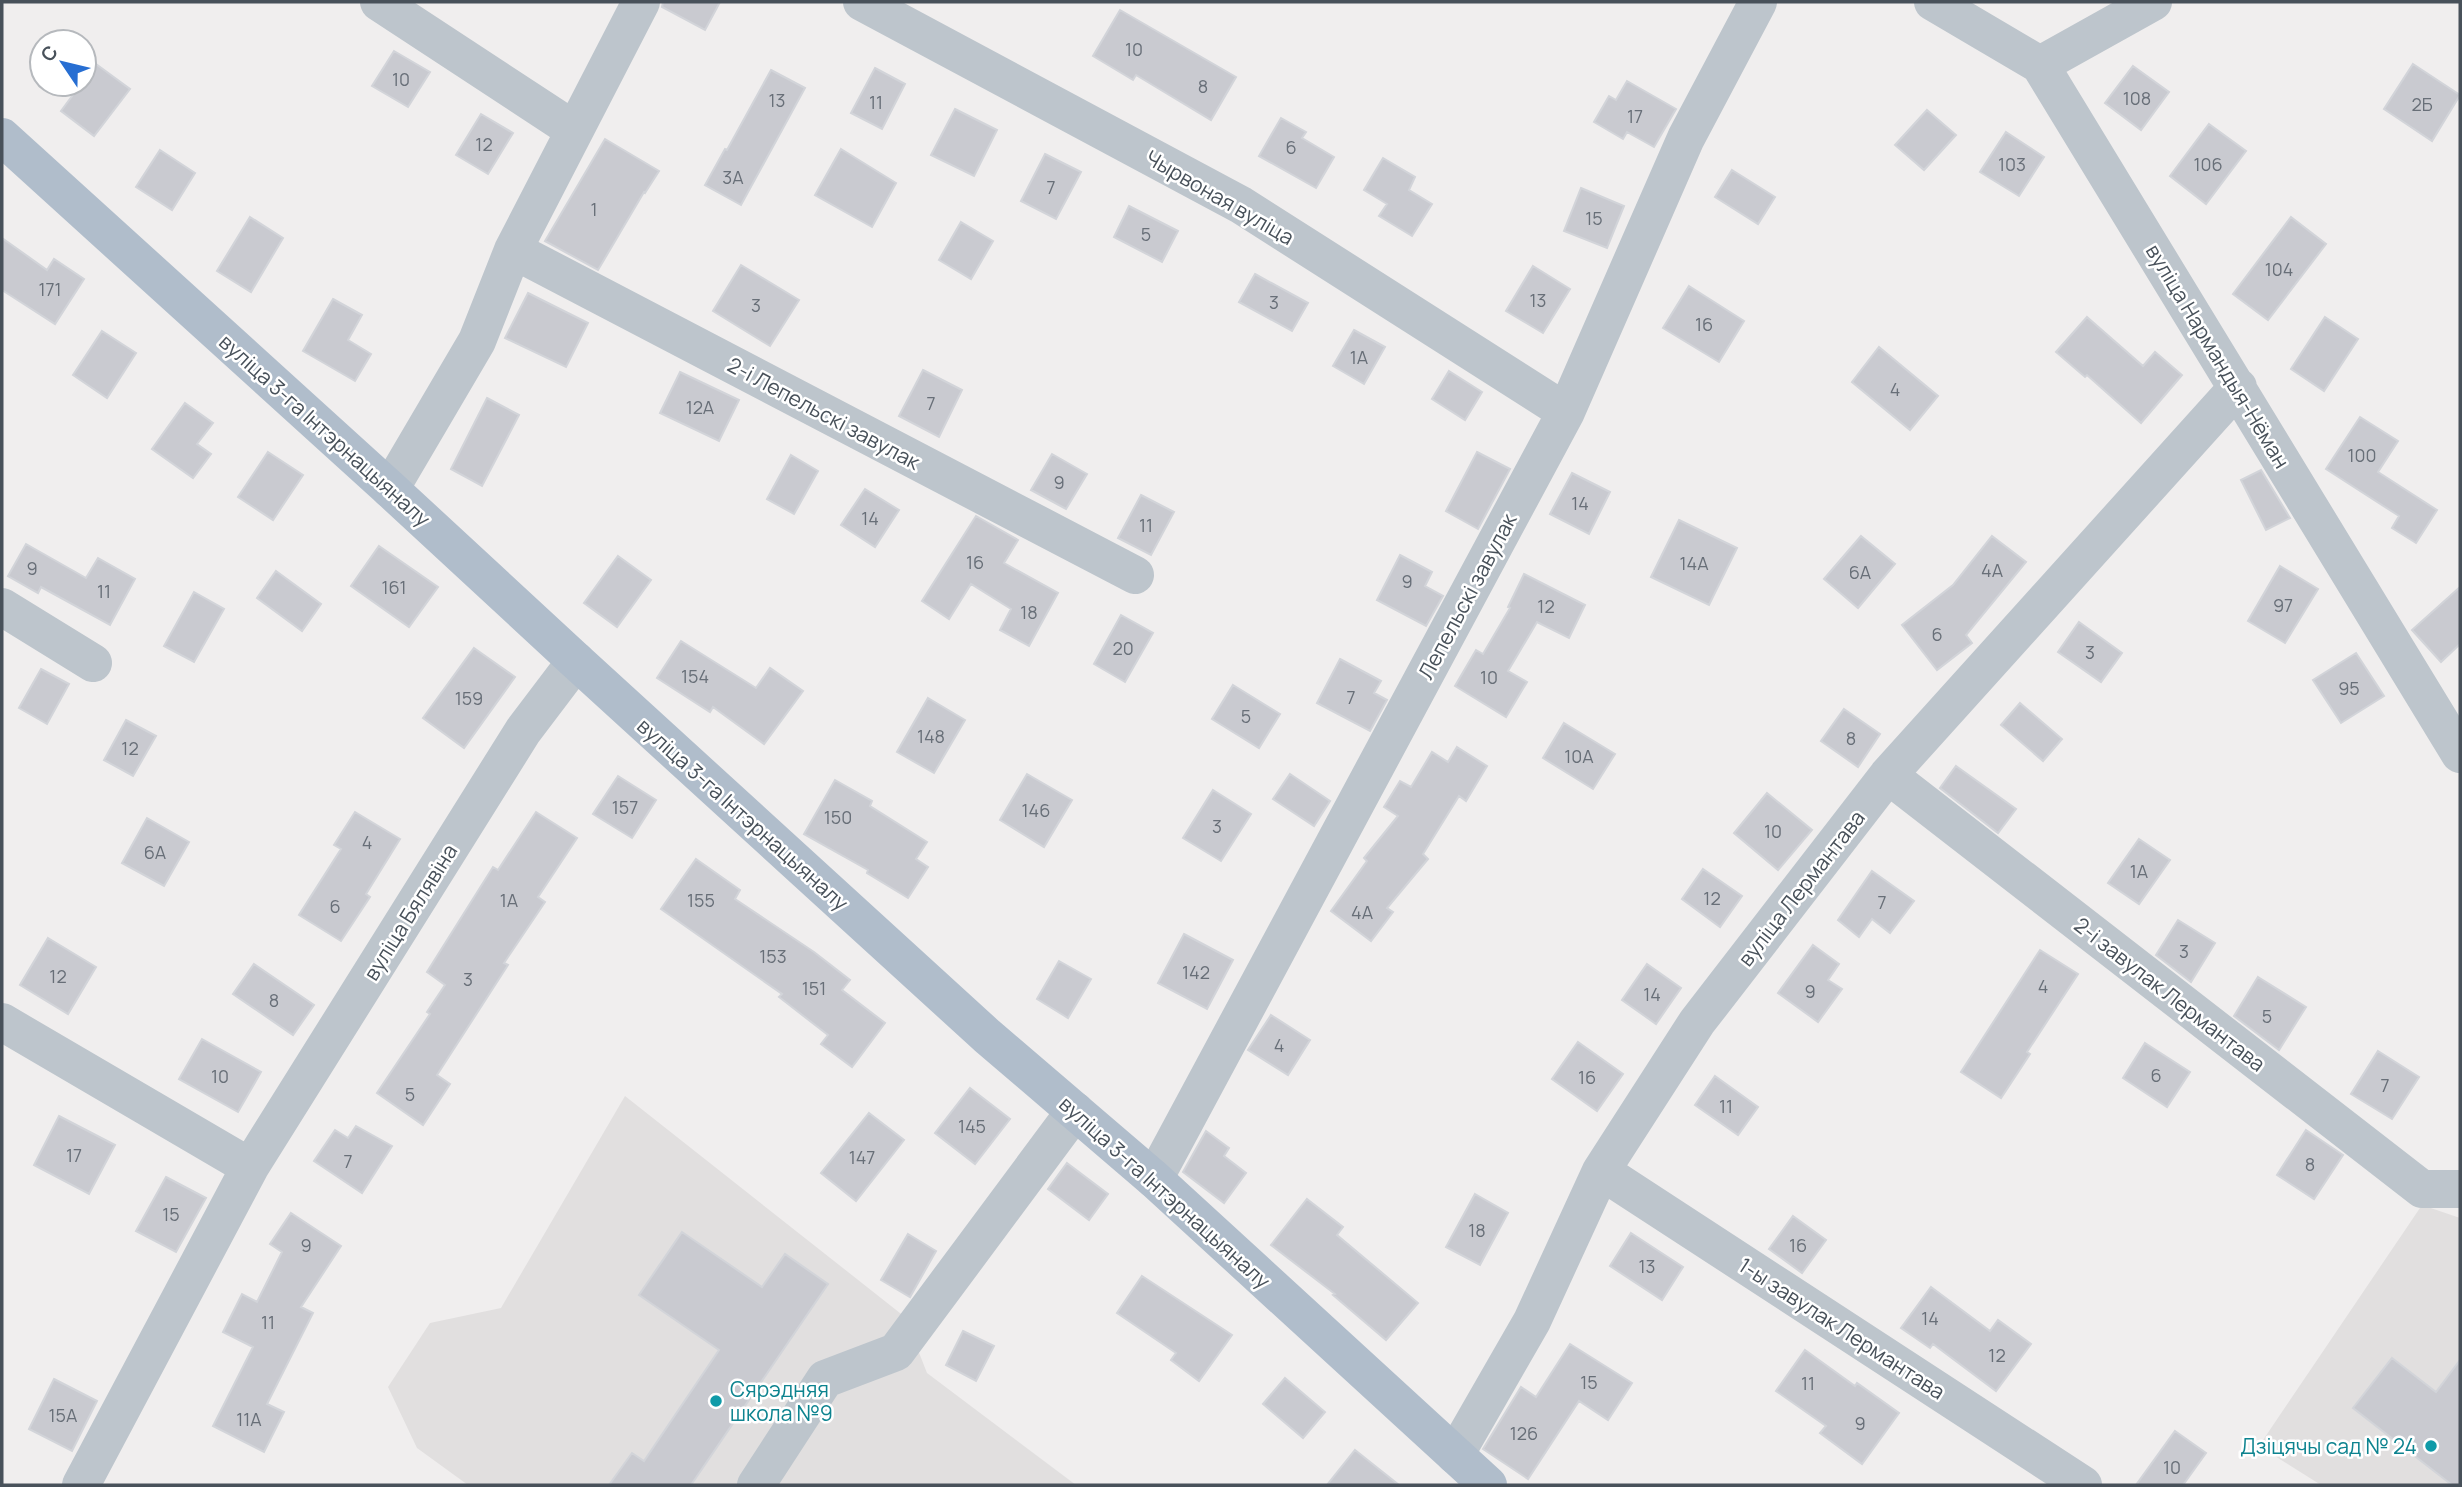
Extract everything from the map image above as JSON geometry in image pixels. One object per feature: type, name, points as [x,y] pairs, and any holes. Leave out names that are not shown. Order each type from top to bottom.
[{"type":"main road","name":"вуліца 3-га Інтэрнацыяналу","points":[[2,138],[987,1036],[1154,1179],[1488,1485]]},
{"type":"street","points":[[379,2],[574,130]]},
{"type":"street","points":[[390,489],[477,341],[513,250],[641,2]]},
{"type":"street","name":"Чырвоная вуліца","points":[[862,2],[1241,205],[1566,412]]},
{"type":"street","name":"Лепельскі завулак","points":[[1154,1179],[1566,412],[1686,138],[1758,2]]},
{"type":"street","name":"вуліца Нармандыя-Нёман","points":[[1933,2],[2040,65],[2460,754]]},
{"type":"street","points":[[2040,65],[2153,2]]},
{"type":"street","name":"2-і Лепельскі завулак","points":[[513,250],[1135,575]]},
{"type":"street","name":"вуліца Лермантава","points":[[1455,1455],[1531,1321],[1601,1171],[1697,1022],[1888,775],[2238,387]]},
{"type":"street","points":[[2,607],[93,663]]},
{"type":"street","name":"вуліца Бялявіна","points":[[81,1485],[250,1167],[523,732],[576,661]]},
{"type":"street","name":"2-і завулак Лермантава","points":[[1888,775],[2422,1189],[2460,1189]]},
{"type":"street","points":[[2,1022],[250,1167]]},
{"type":"street","points":[[756,1485],[825,1379],[896,1352],[1075,1111]]},
{"type":"street","name":"1-ы завулак Лермантава","points":[[1601,1171],[2083,1485]]},
{"type":"shaded area","points":[[625,1096],[905,1317],[927,1373],[1076,1485],[468,1485],[417,1448],[388,1387],[430,1323],[501,1308]]},
{"type":"shaded area","points":[[2422,1205],[2460,1218],[2460,1485],[2321,1485],[2259,1446]]},
{"type":"building","points":[[663,2],[720,2],[705,30],[662,7]]},
{"type":"building","points":[[1120,10],[1236,77],[1211,120],[1136,75],[1133,80],[1093,56]]},
{"type":"building","points":[[394,51],[430,72],[408,107],[372,86]]},
{"type":"building","points":[[2413,64],[2460,95],[2432,141],[2384,109]]},
{"type":"building","points":[[98,65],[130,89],[94,136],[61,111],[71,98],[98,98]]},
{"type":"building","points":[[2133,66],[2169,92],[2141,130],[2105,103]]},
{"type":"building","points":[[875,68],[905,84],[882,129],[851,113]]},
{"type":"building","points":[[771,70],[805,88],[741,205],[705,185]]},
{"type":"building","points":[[1627,81],[1676,109],[1654,147],[1627,132],[1623,139],[1594,122],[1609,96],[1616,100]]},
{"type":"building","points":[[955,109],[997,130],[974,176],[931,155]]},
{"type":"building","points":[[1927,110],[1956,135],[1924,170],[1895,145]]},
{"type":"building","points":[[481,114],[513,133],[488,174],[456,155]]},
{"type":"building","points":[[1281,118],[1306,132],[1302,138],[1334,157],[1316,188],[1259,156]]},
{"type":"building","points":[[2209,124],[2246,151],[2206,204],[2170,176]]},
{"type":"building","points":[[2006,132],[2044,157],[2019,196],[1980,172]]},
{"type":"building","points":[[605,139],[659,171],[598,270],[545,241]]},
{"type":"building","points":[[841,149],[896,183],[872,227],[815,195]]},
{"type":"building","points":[[160,150],[195,173],[172,210],[136,187]]},
{"type":"building","points":[[1045,154],[1081,172],[1056,219],[1021,201]]},
{"type":"building","points":[[1383,158],[1415,177],[1409,190],[1432,204],[1412,236],[1379,216],[1387,204],[1364,190]]},
{"type":"building","points":[[1732,170],[1775,197],[1758,224],[1715,197]]},
{"type":"building","points":[[1581,188],[1624,206],[1607,248],[1564,231]]},
{"type":"building","points":[[1129,206],[1178,231],[1162,262],[1114,237]]},
{"type":"building","points":[[250,217],[283,238],[251,292],[217,271]]},
{"type":"building","points":[[2291,217],[2326,244],[2268,320],[2233,294]]},
{"type":"building","points":[[961,222],[993,241],[971,279],[939,260]]},
{"type":"building","points":[[2,238],[47,270],[54,259],[84,279],[55,324],[2,290]]},
{"type":"building","points":[[741,265],[799,300],[770,346],[713,311]]},
{"type":"building","points":[[1533,266],[1570,289],[1543,333],[1506,311]]},
{"type":"building","points":[[1255,274],[1308,303],[1292,331],[1239,302]]},
{"type":"building","points":[[1689,286],[1744,321],[1719,362],[1663,328]]},
{"type":"building","points":[[528,293],[588,323],[566,367],[505,338]]},
{"type":"building","points":[[333,299],[362,315],[348,340],[371,354],[355,381],[303,351]]},
{"type":"building","points":[[2087,317],[2143,366],[2155,352],[2182,375],[2141,423],[2087,375],[2085,377],[2056,352]]},
{"type":"building","points":[[2325,317],[2358,339],[2324,391],[2291,369]]},
{"type":"building","points":[[1354,330],[1385,347],[1364,384],[1333,366]]},
{"type":"building","points":[[102,331],[136,353],[107,398],[73,375]]},
{"type":"building","points":[[1879,347],[1938,396],[1910,430],[1852,382]]},
{"type":"building","points":[[923,370],[962,390],[939,437],[899,416]]},
{"type":"building","points":[[1449,371],[1482,392],[1465,420],[1432,399]]},
{"type":"building","points":[[680,372],[739,400],[719,441],[660,413]]},
{"type":"building","points":[[487,398],[519,415],[482,486],[451,469]]},
{"type":"building","points":[[185,403],[213,423],[197,444],[211,454],[193,478],[152,449]]},
{"type":"building","points":[[2360,417],[2398,441],[2378,472],[2437,510],[2416,543],[2392,528],[2399,516],[2326,469]]},
{"type":"building","points":[[268,452],[303,475],[273,520],[238,497]]},
{"type":"building","points":[[1477,452],[1510,469],[1478,529],[1446,511]]},
{"type":"building","points":[[1052,454],[1087,474],[1066,509],[1031,490]]},
{"type":"building","points":[[791,455],[818,471],[794,514],[767,499]]},
{"type":"building","points":[[2261,470],[2290,518],[2266,530],[2241,480]]},
{"type":"building","points":[[1572,473],[1610,492],[1589,534],[1550,514]]},
{"type":"building","points":[[865,489],[899,510],[875,547],[841,525]]},
{"type":"building","points":[[1141,495],[1174,512],[1151,555],[1118,538]]},
{"type":"building","points":[[976,516],[1018,540],[1004,563],[1058,593],[1029,646],[1000,630],[1011,609],[971,584],[949,619],[922,601]]},
{"type":"building","points":[[1679,520],[1737,548],[1709,605],[1651,577]]},
{"type":"building","points":[[1861,536],[1895,564],[1858,608],[1824,579]]},
{"type":"building","points":[[1992,536],[2026,562],[1966,635],[1972,643],[1937,670],[1902,625],[1953,585]]},
{"type":"building","points":[[26,544],[86,578],[98,558],[135,579],[110,625],[41,587],[38,593],[8,576]]},
{"type":"building","points":[[379,546],[438,587],[409,627],[351,586]]},
{"type":"building","points":[[1400,555],[1432,572],[1425,586],[1443,596],[1426,626],[1377,600]]},
{"type":"building","points":[[618,556],[651,580],[617,627],[584,603]]},
{"type":"building","points":[[2280,566],[2318,589],[2285,643],[2248,621]]},
{"type":"building","points":[[276,571],[321,604],[302,631],[257,598]]},
{"type":"building","points":[[1524,574],[1585,605],[1569,638],[1537,622],[1508,671],[1527,682],[1506,717],[1455,686],[1476,650],[1483,654],[1510,608],[1508,607]]},
{"type":"building","points":[[2460,587],[2460,644],[2441,662],[2412,630]]},
{"type":"building","points":[[194,592],[224,609],[194,662],[164,646]]},
{"type":"building","points":[[1121,615],[1153,633],[1125,682],[1094,664]]},
{"type":"building","points":[[2079,622],[2122,653],[2101,682],[2058,652]]},
{"type":"building","points":[[681,641],[756,688],[770,668],[803,691],[764,744],[713,707],[710,712],[657,678]]},
{"type":"building","points":[[474,648],[515,677],[464,748],[423,718]]},
{"type":"building","points":[[2356,653],[2384,696],[2341,723],[2313,680]]},
{"type":"building","points":[[1340,659],[1381,681],[1374,693],[1387,700],[1370,731],[1317,703]]},
{"type":"building","points":[[41,669],[69,684],[47,724],[19,708]]},
{"type":"building","points":[[1233,685],[1280,714],[1259,748],[1212,719]]},
{"type":"building","points":[[928,698],[965,720],[934,773],[897,752]]},
{"type":"building","points":[[2020,703],[2062,739],[2043,761],[2001,725]]},
{"type":"building","points":[[1844,709],[1880,734],[1858,767],[1821,741]]},
{"type":"building","points":[[126,720],[156,736],[133,776],[104,760]]},
{"type":"building","points":[[1564,723],[1615,754],[1593,789],[1543,758]]},
{"type":"building","points":[[1457,747],[1487,766],[1466,801],[1459,796],[1423,854],[1428,859],[1387,908],[1393,912],[1371,941],[1331,911],[1367,861],[1364,858],[1398,816],[1384,807],[1400,781],[1411,787],[1432,752],[1448,762]]},
{"type":"building","points":[[1956,766],[2016,809],[1998,833],[1940,788]]},
{"type":"building","points":[[1027,774],[1072,800],[1044,847],[1000,820]]},
{"type":"building","points":[[1290,774],[1330,801],[1314,826],[1273,799]]},
{"type":"building","points":[[618,776],[656,800],[632,838],[593,814]]},
{"type":"building","points":[[835,780],[872,801],[870,806],[927,842],[916,859],[928,867],[908,898],[867,873],[868,870],[804,834]]},
{"type":"building","points":[[1213,790],[1251,814],[1221,861],[1183,838]]},
{"type":"building","points":[[1767,793],[1812,830],[1778,870],[1734,833]]},
{"type":"building","points":[[355,812],[400,839],[366,894],[370,897],[341,941],[299,915],[341,849],[334,845]]},
{"type":"building","points":[[536,812],[577,838],[538,897],[545,902],[504,963],[508,965],[437,1075],[450,1084],[423,1125],[377,1093],[430,1014],[427,1012],[445,985],[427,972],[493,867],[498,870]]},
{"type":"building","points":[[147,818],[189,842],[164,886],[122,863]]},
{"type":"building","points":[[2139,839],[2170,860],[2139,904],[2108,883]]},
{"type":"building","points":[[696,859],[740,890],[735,899],[814,952],[850,980],[842,990],[885,1023],[852,1067],[821,1044],[828,1035],[779,997],[782,994],[661,909]]},
{"type":"building","points":[[1703,869],[1742,896],[1720,927],[1682,899]]},
{"type":"building","points":[[1872,871],[1914,901],[1890,933],[1872,919],[1859,937],[1838,920]]},
{"type":"building","points":[[2178,920],[2215,943],[2191,982],[2156,955]]},
{"type":"building","points":[[1184,934],[1233,960],[1207,1009],[1158,983]]},
{"type":"building","points":[[48,938],[96,967],[68,1014],[20,985]]},
{"type":"building","points":[[1813,945],[1839,964],[1828,980],[1842,989],[1818,1022],[1778,993]]},
{"type":"building","points":[[2040,950],[2078,974],[2027,1052],[2030,1054],[2001,1098],[1961,1072]]},
{"type":"building","points":[[1059,961],[1091,979],[1068,1018],[1037,999]]},
{"type":"building","points":[[254,964],[314,1005],[293,1035],[233,994]]},
{"type":"building","points":[[1647,964],[1681,988],[1656,1024],[1622,1000]]},
{"type":"building","points":[[2258,977],[2306,1007],[2279,1050],[2234,1016]]},
{"type":"building","points":[[1271,1015],[1310,1040],[1288,1075],[1248,1050]]},
{"type":"building","points":[[202,1039],[261,1072],[238,1112],[179,1079]]},
{"type":"building","points":[[1578,1042],[1623,1074],[1597,1111],[1552,1079]]},
{"type":"building","points":[[2145,1043],[2190,1072],[2167,1107],[2123,1078]]},
{"type":"building","points":[[2378,1051],[2419,1077],[2392,1119],[2351,1094]]},
{"type":"building","points":[[1715,1076],[1758,1107],[1738,1135],[1695,1105]]},
{"type":"building","points":[[970,1088],[1010,1119],[975,1164],[935,1133]]},
{"type":"building","points":[[869,1113],[904,1140],[856,1201],[821,1173]]},
{"type":"building","points":[[59,1116],[115,1145],[89,1194],[34,1165]]},
{"type":"building","points":[[356,1126],[392,1146],[362,1193],[314,1161],[335,1130],[348,1138]]},
{"type":"building","points":[[2306,1130],[2343,1155],[2314,1199],[2277,1175]]},
{"type":"building","points":[[1206,1131],[1229,1148],[1224,1156],[1246,1173],[1224,1203],[1183,1172]]},
{"type":"building","points":[[1067,1163],[1108,1194],[1089,1220],[1048,1189]]},
{"type":"building","points":[[166,1177],[206,1198],[176,1252],[136,1231]]},
{"type":"building","points":[[1475,1194],[1508,1213],[1480,1265],[1446,1247]]},
{"type":"building","points":[[1307,1199],[1343,1227],[1337,1235],[1418,1303],[1386,1340],[1333,1295],[1335,1294],[1271,1245]]},
{"type":"building","points":[[291,1213],[341,1246],[301,1307],[313,1313],[267,1404],[284,1412],[264,1452],[213,1426],[253,1347],[223,1332],[242,1294],[257,1302],[282,1252],[270,1244]]},
{"type":"building","points":[[1793,1216],[1826,1240],[1802,1273],[1769,1249]]},
{"type":"building","name":"Сярэдняя школа №9","points":[[682,1232],[762,1287],[785,1254],[828,1284],[691,1485],[609,1485],[632,1453],[644,1461],[719,1350],[639,1295]]},
{"type":"building","points":[[1631,1233],[1683,1267],[1662,1300],[1610,1266]]},
{"type":"building","points":[[908,1234],[936,1251],[910,1297],[881,1280]]},
{"type":"building","points":[[1142,1276],[1232,1335],[1199,1381],[1171,1360],[1176,1353],[1117,1313]]},
{"type":"building","points":[[1931,1287],[1990,1331],[1998,1320],[2031,1344],[1996,1391],[1933,1344],[1930,1348],[1901,1328]]},
{"type":"building","points":[[963,1331],[994,1346],[976,1381],[946,1365]]},
{"type":"building","points":[[1570,1344],[1632,1383],[1608,1420],[1579,1401],[1528,1479],[1483,1449],[1521,1387],[1536,1397]]},
{"type":"building","points":[[1805,1350],[1899,1413],[1862,1464],[1820,1433],[1826,1426],[1776,1391]]},
{"type":"building","name":"Дзіцячы сад № 24","points":[[2392,1358],[2436,1392],[2460,1360],[2460,1485],[2452,1485],[2353,1408]]},
{"type":"building","points":[[1285,1378],[1325,1412],[1303,1438],[1263,1404]]},
{"type":"building","points":[[54,1379],[97,1401],[72,1451],[29,1429]]},
{"type":"building","points":[[2175,1431],[2206,1453],[2183,1485],[2136,1485]]},
{"type":"building","points":[[1355,1450],[1399,1485],[1327,1485]]},
{"type":"place","name":"Сярэдняя школа №9","points":[[716,1401]]},
{"type":"place","name":"Дзіцячы сад № 24","points":[[2431,1446]]}]
